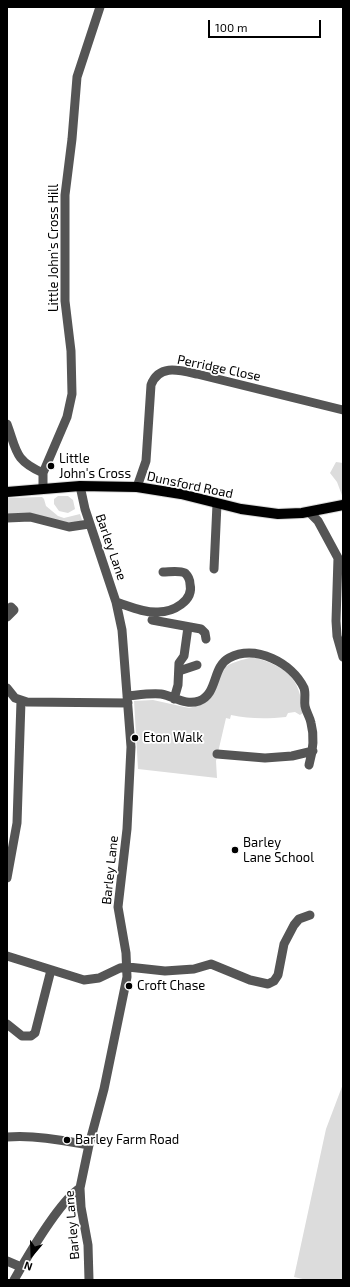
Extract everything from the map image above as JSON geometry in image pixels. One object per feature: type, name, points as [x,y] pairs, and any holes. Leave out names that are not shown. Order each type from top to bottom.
[{"type":"main road","name":"Dunsford Road","points":[[7,492],[80,486],[137,487],[181,494],[241,509],[278,514],[309,512],[343,505]]},
{"type":"street","name":"Little John's Cross Hill","points":[[43,488],[43,473],[67,417],[72,394],[71,351],[65,301],[65,195],[72,139],[77,77],[100,7]]},
{"type":"street","name":"Perridge Close","points":[[137,487],[146,461],[151,385],[155,376],[163,372],[172,370],[190,373],[343,410]]},
{"type":"street","points":[[7,424],[15,452],[21,461],[43,473]]},
{"type":"street","name":"Barley Lane","points":[[80,486],[89,524],[116,602],[122,630],[131,747],[128,824],[118,896],[121,928],[128,967],[123,1002],[80,1188],[81,1207],[88,1245],[89,1280]]},
{"type":"street","points":[[214,569],[217,504]]},
{"type":"street","points":[[309,512],[318,521],[338,558],[336,621],[337,636],[343,657]]},
{"type":"street","points":[[7,518],[30,517],[69,527],[89,524]]},
{"type":"street","points":[[116,602],[141,610],[157,612],[176,608],[190,596],[191,591],[189,578],[185,573],[163,572]]},
{"type":"street","points":[[7,617],[15,611]]},
{"type":"street","points":[[152,620],[203,630],[206,639]]},
{"type":"street","points":[[174,699],[178,685],[179,663],[184,656],[188,627]]},
{"type":"street","points":[[7,688],[13,696],[21,701],[128,699],[159,694],[191,703],[204,699],[214,684],[221,666],[228,658],[254,653],[266,655],[279,662],[295,676],[304,690],[305,707],[313,734],[313,751],[309,765]]},
{"type":"street","points":[[179,671],[197,666]]},
{"type":"street","points":[[7,878],[17,823],[21,701]]},
{"type":"street","points":[[217,754],[265,758],[292,756],[313,751]]},
{"type":"street","points":[[7,956],[84,980],[99,978],[120,968],[128,967],[165,971],[194,969],[211,964],[250,980],[263,983],[272,983],[278,975],[284,944],[294,925],[299,919],[310,915]]},
{"type":"street","points":[[7,1024],[22,1036],[31,1036],[35,1033],[50,970]]},
{"type":"street","points":[[7,1137],[24,1135],[89,1144]]},
{"type":"street","points":[[14,1280],[59,1210],[72,1193],[80,1188]]},
{"type":"street","points":[[7,1261],[21,1267]]},
{"type":"shaded area","points":[[336,462],[343,463],[343,498],[337,482],[330,473]]},
{"type":"shaded area","points":[[58,496],[68,496],[73,500],[75,509],[68,513],[59,511],[54,504],[54,499]]},
{"type":"shaded area","points":[[42,497],[46,506],[58,516],[64,518],[80,514],[82,520],[79,524],[7,514],[7,498]]},
{"type":"shaded area","points":[[253,657],[275,665],[290,675],[299,690],[303,713],[300,715],[295,712],[288,713],[286,717],[279,718],[251,718],[231,715],[230,719],[226,718],[216,761],[217,778],[138,769],[134,701],[153,700],[189,708],[196,706],[206,698],[218,675],[225,667]]},
{"type":"shaded area","points":[[343,1084],[343,1280],[307,1280],[294,1277],[326,1129]]},
{"type":"place","name":"Little John's Cross","points":[[51,466]]},
{"type":"place","name":"Eton Walk","points":[[135,738]]},
{"type":"place","name":"Barley Lane School","points":[[235,850]]},
{"type":"place","name":"Croft Chase","points":[[129,986]]},
{"type":"place","name":"Barley Farm Road","points":[[67,1140]]}]
